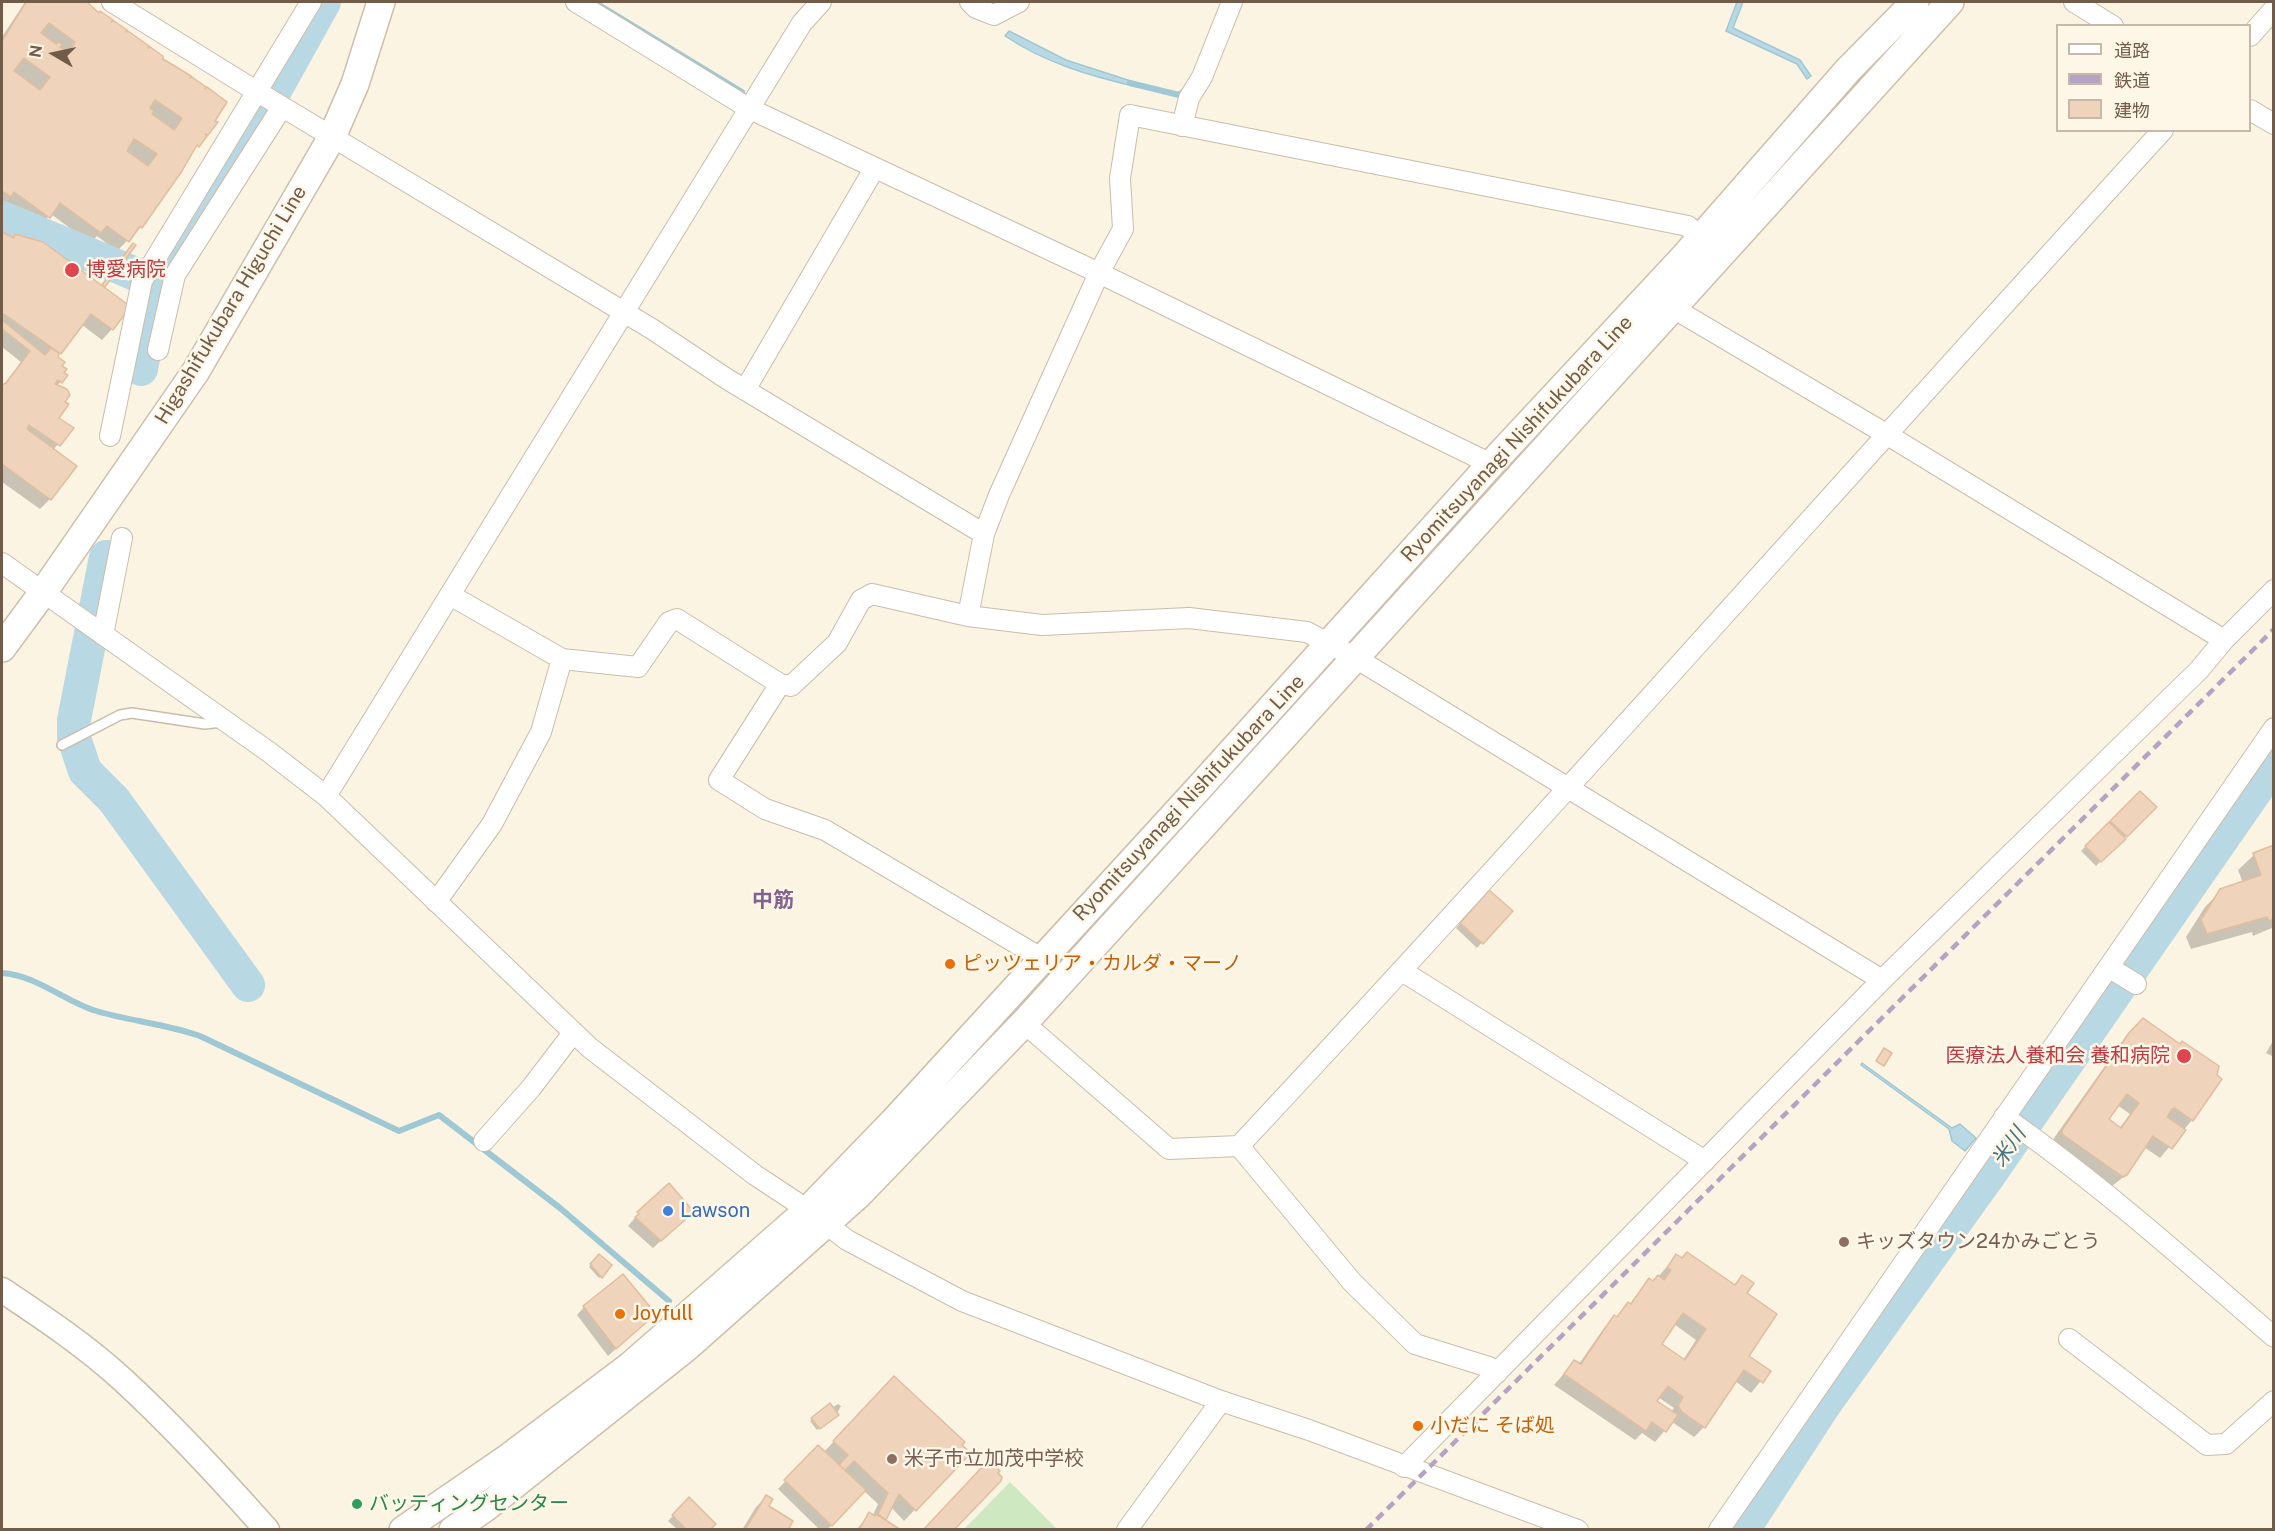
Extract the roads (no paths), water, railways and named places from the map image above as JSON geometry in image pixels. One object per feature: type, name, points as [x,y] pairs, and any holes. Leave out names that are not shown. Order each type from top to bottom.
[{"type":"main road","name":"Higashifukubara Higuchi Line","points":[[2,648],[196,371],[332,136],[355,84],[381,2]]},
{"type":"main road","name":"Ryomitsuyanagi Nishifukubara Line","points":[[1708,249],[1848,70],[1915,2]]},
{"type":"main road","name":"Ryomitsuyanagi Nishifukubara Line","points":[[453,1530],[687,1347],[818,1217],[1024,1023],[1354,657],[1708,249],[1936,5]]},
{"type":"main road","name":"Ryomitsuyanagi Nishifukubara Line","points":[[403,1530],[509,1457],[630,1366],[818,1217],[894,1121],[1330,644],[1491,464],[1663,300]]},
{"type":"street","points":[[112,2],[257,93],[626,313],[745,390],[984,534]]},
{"type":"street","points":[[110,436],[141,281],[311,2]]},
{"type":"street","points":[[576,2],[750,109],[1099,273],[1491,464]]},
{"type":"street","points":[[326,796],[626,313],[802,23],[821,2]]},
{"type":"street","points":[[970,2],[976,8],[994,15],[1019,2]]},
{"type":"street","points":[[1182,126],[1189,98],[1202,77],[1232,2]]},
{"type":"street","points":[[2074,2],[2110,24]]},
{"type":"street","points":[[2251,35],[2274,9]]},
{"type":"street","points":[[158,350],[175,275],[280,106]]},
{"type":"street","points":[[2251,111],[2274,124]]},
{"type":"street","points":[[968,616],[984,534],[999,495],[1099,273],[1123,229],[1120,178],[1131,115],[1688,226],[1708,249]]},
{"type":"street","points":[[1024,1023],[1169,1149],[1239,1146],[1402,971],[2161,132]]},
{"type":"street","points":[[745,390],[874,169]]},
{"type":"street","points":[[1663,300],[2224,640]]},
{"type":"street","points":[[102,634],[122,538]]},
{"type":"street","points":[[2,563],[326,796],[573,1033],[755,1175],[866,1251],[962,1301],[1221,1401],[1309,1430],[1578,1530]]},
{"type":"street","points":[[1404,1467],[1882,980],[2199,670],[2224,640],[2274,590]]},
{"type":"street","points":[[450,595],[562,659],[638,667],[669,622],[677,619],[780,684],[791,686],[837,643],[861,600],[872,594],[968,616],[1042,625],[1189,618],[1307,633],[1354,657],[1882,980]]},
{"type":"street","points":[[436,902],[492,824],[541,732],[562,659]]},
{"type":"street","points":[[780,684],[719,780],[765,809],[825,830],[1041,958]]},
{"type":"street","points":[[1719,1530],[2113,970],[2274,728]]},
{"type":"street","points":[[2113,970],[2136,984]]},
{"type":"street","points":[[1402,971],[1705,1161]]},
{"type":"street","points":[[484,1141],[531,1088],[573,1033]]},
{"type":"street","points":[[2007,1119],[2029,1133],[2147,1227],[2274,1337]]},
{"type":"street","points":[[1239,1146],[1352,1282],[1415,1344],[1489,1366],[1497,1373]]},
{"type":"street","points":[[2,1290],[48,1321],[122,1379],[175,1430],[267,1530]]},
{"type":"street","points":[[2069,1340],[2207,1445],[2226,1444],[2274,1401]]},
{"type":"street","points":[[1127,1530],[1221,1401]]},
{"type":"lane","points":[[62,745],[120,715],[132,713],[205,724],[225,722]]},
{"type":"water","points":[[1737,2],[1743,2],[1733,28],[1800,60],[1811,76],[1807,79],[1797,64],[1726,31]]},
{"type":"water","points":[[1009,31],[1066,60],[1137,83],[1137,87],[1086,73],[1036,54],[1005,36]]},
{"type":"water","points":[[1862,1063],[1952,1128],[1960,1124],[1976,1138],[1965,1151],[1952,1141],[1949,1129],[1861,1065]]},
{"type":"waterway","points":[[141,369],[157,283],[258,121],[324,2]]},
{"type":"waterway","points":[[594,2],[742,92]]},
{"type":"waterway","points":[[1130,83],[1179,95],[1185,90]]},
{"type":"waterway","points":[[2,218],[157,283]]},
{"type":"waterway","points":[[106,557],[74,720],[74,738],[85,771],[114,800],[248,985]]},
{"type":"waterway","name":"米川","points":[[1743,1530],[1824,1405],[1989,1175],[2274,764]]},
{"type":"waterway","points":[[2,973],[27,978],[96,1011],[200,1036],[399,1131],[439,1115],[560,1208],[669,1301]]},
{"type":"railway","points":[[1366,1530],[2274,629]]},
{"type":"place","name":"博愛病院","points":[[72,270]]},
{"type":"place","name":"ピッツェリア・カルダ・マーノ","points":[[950,964]]},
{"type":"place","name":"医療法人養和会 養和病院","points":[[2184,1056]]},
{"type":"place","name":"Lawson","points":[[668,1211]]},
{"type":"place","name":"キッズタウン24かみごとう","points":[[1844,1242]]},
{"type":"place","name":"Joyfull","points":[[620,1314]]},
{"type":"place","name":"小だに そば処","points":[[1418,1426]]},
{"type":"place","name":"米子市立加茂中学校","points":[[892,1459]]},
{"type":"place","name":"バッティングセンター","points":[[357,1504]]},
{"type":"district","name":"中筋","points":[[773,901]]}]
